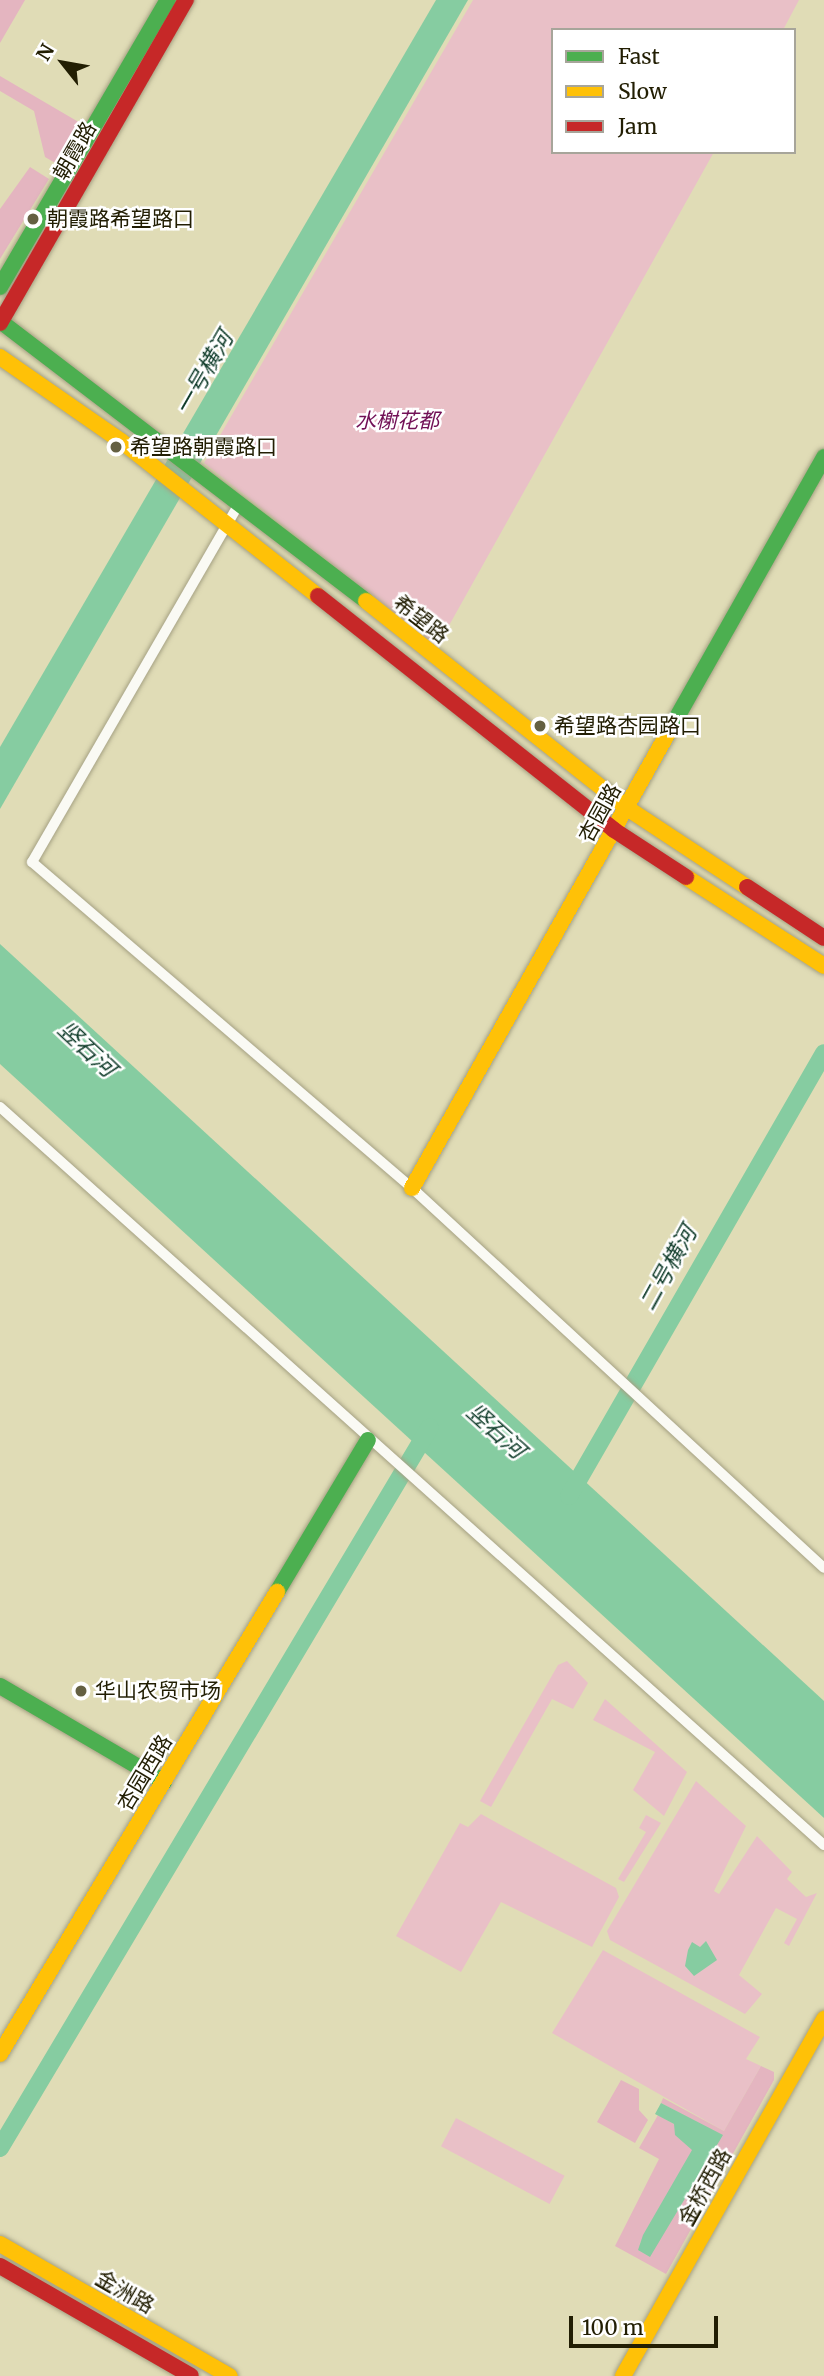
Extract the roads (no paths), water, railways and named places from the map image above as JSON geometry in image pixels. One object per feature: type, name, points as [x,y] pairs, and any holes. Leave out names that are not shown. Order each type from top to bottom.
[{"type":"main road","name":"朝霞路","points":[[0,288],[168,0]]},
{"type":"main road","name":"朝霞路","points":[[0,322],[186,0]]},
{"type":"main road","name":"希望路","points":[[0,322],[202,472],[627,808],[824,938]]},
{"type":"main road","points":[[0,357],[159,473],[614,831],[824,966]]},
{"type":"main road","name":"杏园路","points":[[412,1188],[824,457]]},
{"type":"main road","name":"杏园西路","points":[[0,2054],[368,1440]]},
{"type":"main road","points":[[0,1686],[164,1782]]},
{"type":"main road","name":"金桥西路","points":[[623,2376],[824,2019]]},
{"type":"main road","name":"金洲路","points":[[0,2244],[230,2376]]},
{"type":"main road","name":"金洲路","points":[[0,2266],[191,2376]]},
{"type":"street","points":[[240,502],[224,524],[32,862],[412,1188],[641,1404],[824,1568]]},
{"type":"street","points":[[0,1107],[368,1440],[824,1845]]},
{"type":"water","points":[[436,0],[468,0],[0,809],[0,747]]},
{"type":"water","name":"竖石河","points":[[0,944],[824,1701],[824,1818],[0,1064]]},
{"type":"water","points":[[706,1941],[717,1960],[694,1976],[685,1966],[688,1950],[692,1942],[700,1947]]},
{"type":"water","points":[[661,2103],[723,2135],[650,2257],[638,2250],[643,2235],[692,2150],[675,2135],[674,2124],[655,2114]]},
{"type":"waterway","name":"二号横河","points":[[569,1496],[824,1053]]},
{"type":"waterway","points":[[0,2148],[430,1427]]},
{"type":"place","name":"朝霞路希望路口","points":[[33,219]]},
{"type":"place","name":"希望路朝霞路口","points":[[116,447]]},
{"type":"place","name":"希望路杏园路口","points":[[540,726]]},
{"type":"place","name":"华山农贸市场","points":[[81,1691]]},
{"type":"water label","name":"一号横河","points":[[204,373]]},
{"type":"park label","name":"水榭花都","points":[[397,421]]}]
